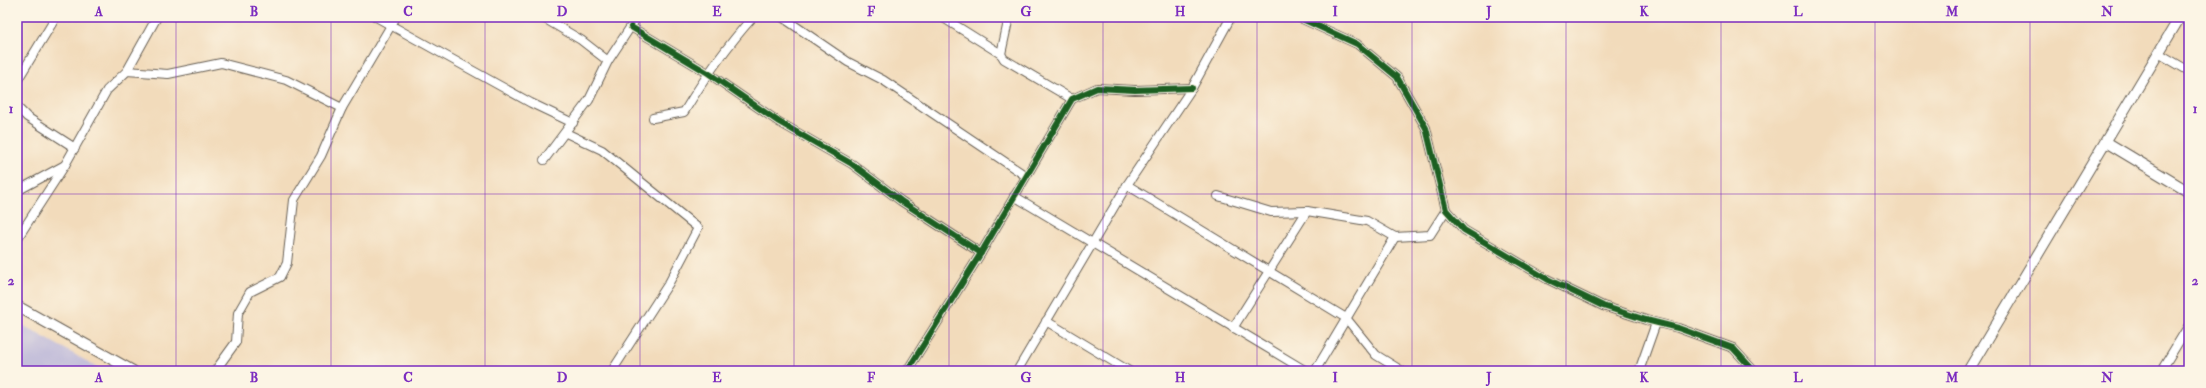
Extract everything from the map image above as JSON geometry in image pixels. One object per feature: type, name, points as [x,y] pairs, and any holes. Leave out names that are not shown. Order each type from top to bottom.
[{"type":"street","points":[[17,81],[56,17]]},
{"type":"street","points":[[17,239],[65,165],[107,90],[127,71],[157,17]]},
{"type":"street","points":[[376,17],[394,21],[531,103],[573,123]]},
{"type":"street","points":[[542,17],[580,40],[608,61]]},
{"type":"street","points":[[544,160],[566,133],[589,100],[608,61],[637,17]]},
{"type":"street","points":[[653,118],[684,112],[708,73],[737,33],[753,17]]},
{"type":"street","points":[[782,17],[848,62],[882,80],[1026,176]]},
{"type":"street","points":[[942,17],[1001,54],[1004,59],[1072,99]]},
{"type":"street","points":[[1001,54],[1010,17]]},
{"type":"street","points":[[1017,371],[1127,185],[1192,88],[1231,17]]},
{"type":"street","points":[[1298,17],[1357,44],[1397,77],[1426,128],[1446,210],[1464,230],[1547,279],[1603,306],[1678,328],[1733,348],[1754,371]]},
{"type":"street","points":[[1968,371],[2160,54],[2180,17]]},
{"type":"street","points":[[215,371],[236,342],[238,314],[250,292],[280,277],[287,263],[294,200],[321,156],[342,108],[394,21]]},
{"type":"street","points":[[631,28],[708,73],[779,122],[852,164],[901,201],[981,252]]},
{"type":"street","points":[[2160,54],[2189,71]]},
{"type":"street","points":[[127,71],[168,74],[221,63],[286,80],[342,108]]},
{"type":"street","points":[[907,371],[981,252],[1072,99],[1097,88],[1135,90],[1192,88]]},
{"type":"street","points":[[17,107],[27,117],[75,148]]},
{"type":"street","points":[[566,133],[602,150],[698,228],[669,283],[612,371]]},
{"type":"street","points":[[2106,142],[2189,192]]},
{"type":"street","points":[[17,191],[65,165]]},
{"type":"street","points":[[1127,185],[1346,318],[1376,355],[1402,371]]},
{"type":"street","points":[[1014,196],[1306,371]]},
{"type":"street","points":[[1218,196],[1271,212],[1307,211],[1368,222],[1395,237],[1430,235],[1446,210]]},
{"type":"street","points":[[1233,328],[1307,211]]},
{"type":"street","points":[[1315,371],[1395,237]]},
{"type":"street","points":[[17,306],[133,371]]},
{"type":"street","points":[[1046,321],[1129,371]]},
{"type":"street","points":[[1639,371],[1656,322]]},
{"type":"street","points":[[2161,371],[2189,324]]},
{"type":"shaded area","points":[[17,322],[104,371],[17,371]]},
{"type":"cycle path","points":[[1298,17],[1357,44],[1397,77],[1426,128],[1446,210],[1464,230],[1547,279],[1603,306],[1646,320],[1678,328],[1733,348],[1754,371]]},
{"type":"cycle path","points":[[631,27],[708,73],[779,122],[852,164],[901,201],[981,253]]},
{"type":"cycle path","points":[[907,371],[981,253],[1072,99],[1097,88],[1135,90],[1192,88]]}]
